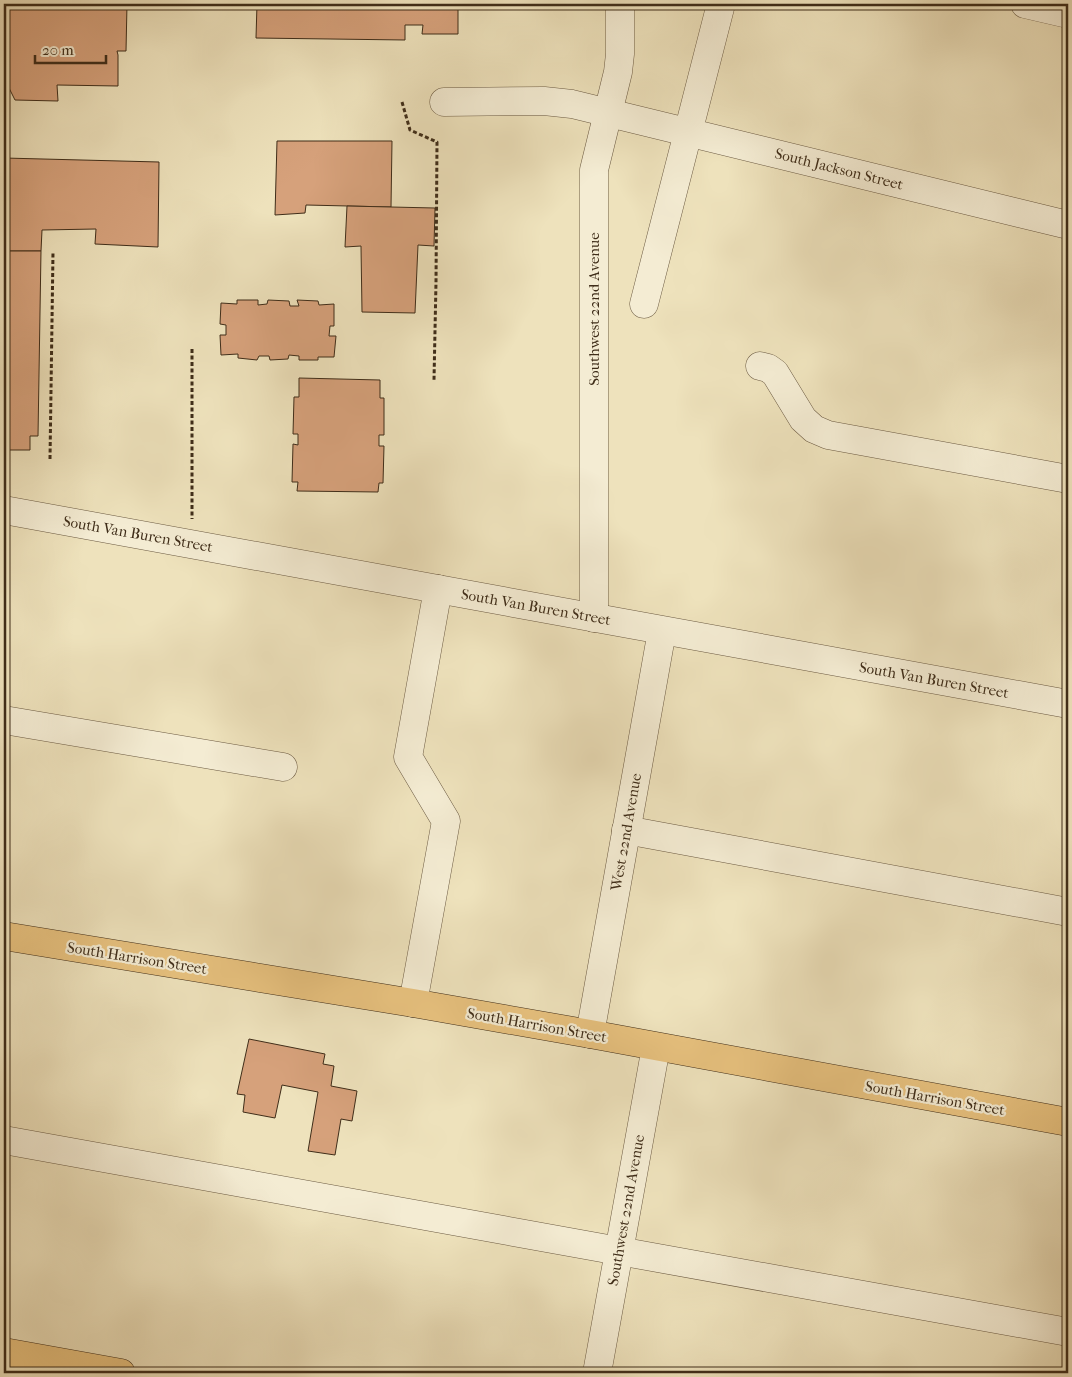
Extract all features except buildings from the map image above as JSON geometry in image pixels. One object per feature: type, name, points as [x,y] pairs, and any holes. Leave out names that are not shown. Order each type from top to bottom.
[{"type":"main road","name":"South Harrison Street","points":[[4,936],[590,1034],[1068,1122]]},
{"type":"main road","points":[[4,1352],[121,1373]]},
{"type":"street","name":"Southwest 22nd Avenue","points":[[594,618],[594,170],[618,72],[620,4]]},
{"type":"street","points":[[644,304],[721,4]]},
{"type":"street","points":[[1025,4],[1068,14]]},
{"type":"street","name":"South Jackson Street","points":[[444,102],[559,102],[572,104],[1068,225]]},
{"type":"street","points":[[760,366],[768,368],[775,373],[803,419],[814,429],[828,435],[1068,479]]},
{"type":"street","name":"South Van Buren Street","points":[[4,510],[1068,704]]},
{"type":"street","points":[[412,1003],[446,821],[408,757],[438,589]]},
{"type":"street","name":"West 22nd Avenue","points":[[590,1034],[662,631]]},
{"type":"street","points":[[4,720],[283,767]]},
{"type":"street","points":[[626,830],[1068,912]]},
{"type":"street","name":"Southwest 22nd Avenue","points":[[597,1373],[656,1047]]},
{"type":"street","points":[[4,1140],[1068,1332]]},
{"type":"path","points":[[402,102],[410,130],[437,142],[434,380]]},
{"type":"path","points":[[50,459],[53,252]]},
{"type":"path","points":[[192,349],[192,520]]}]
